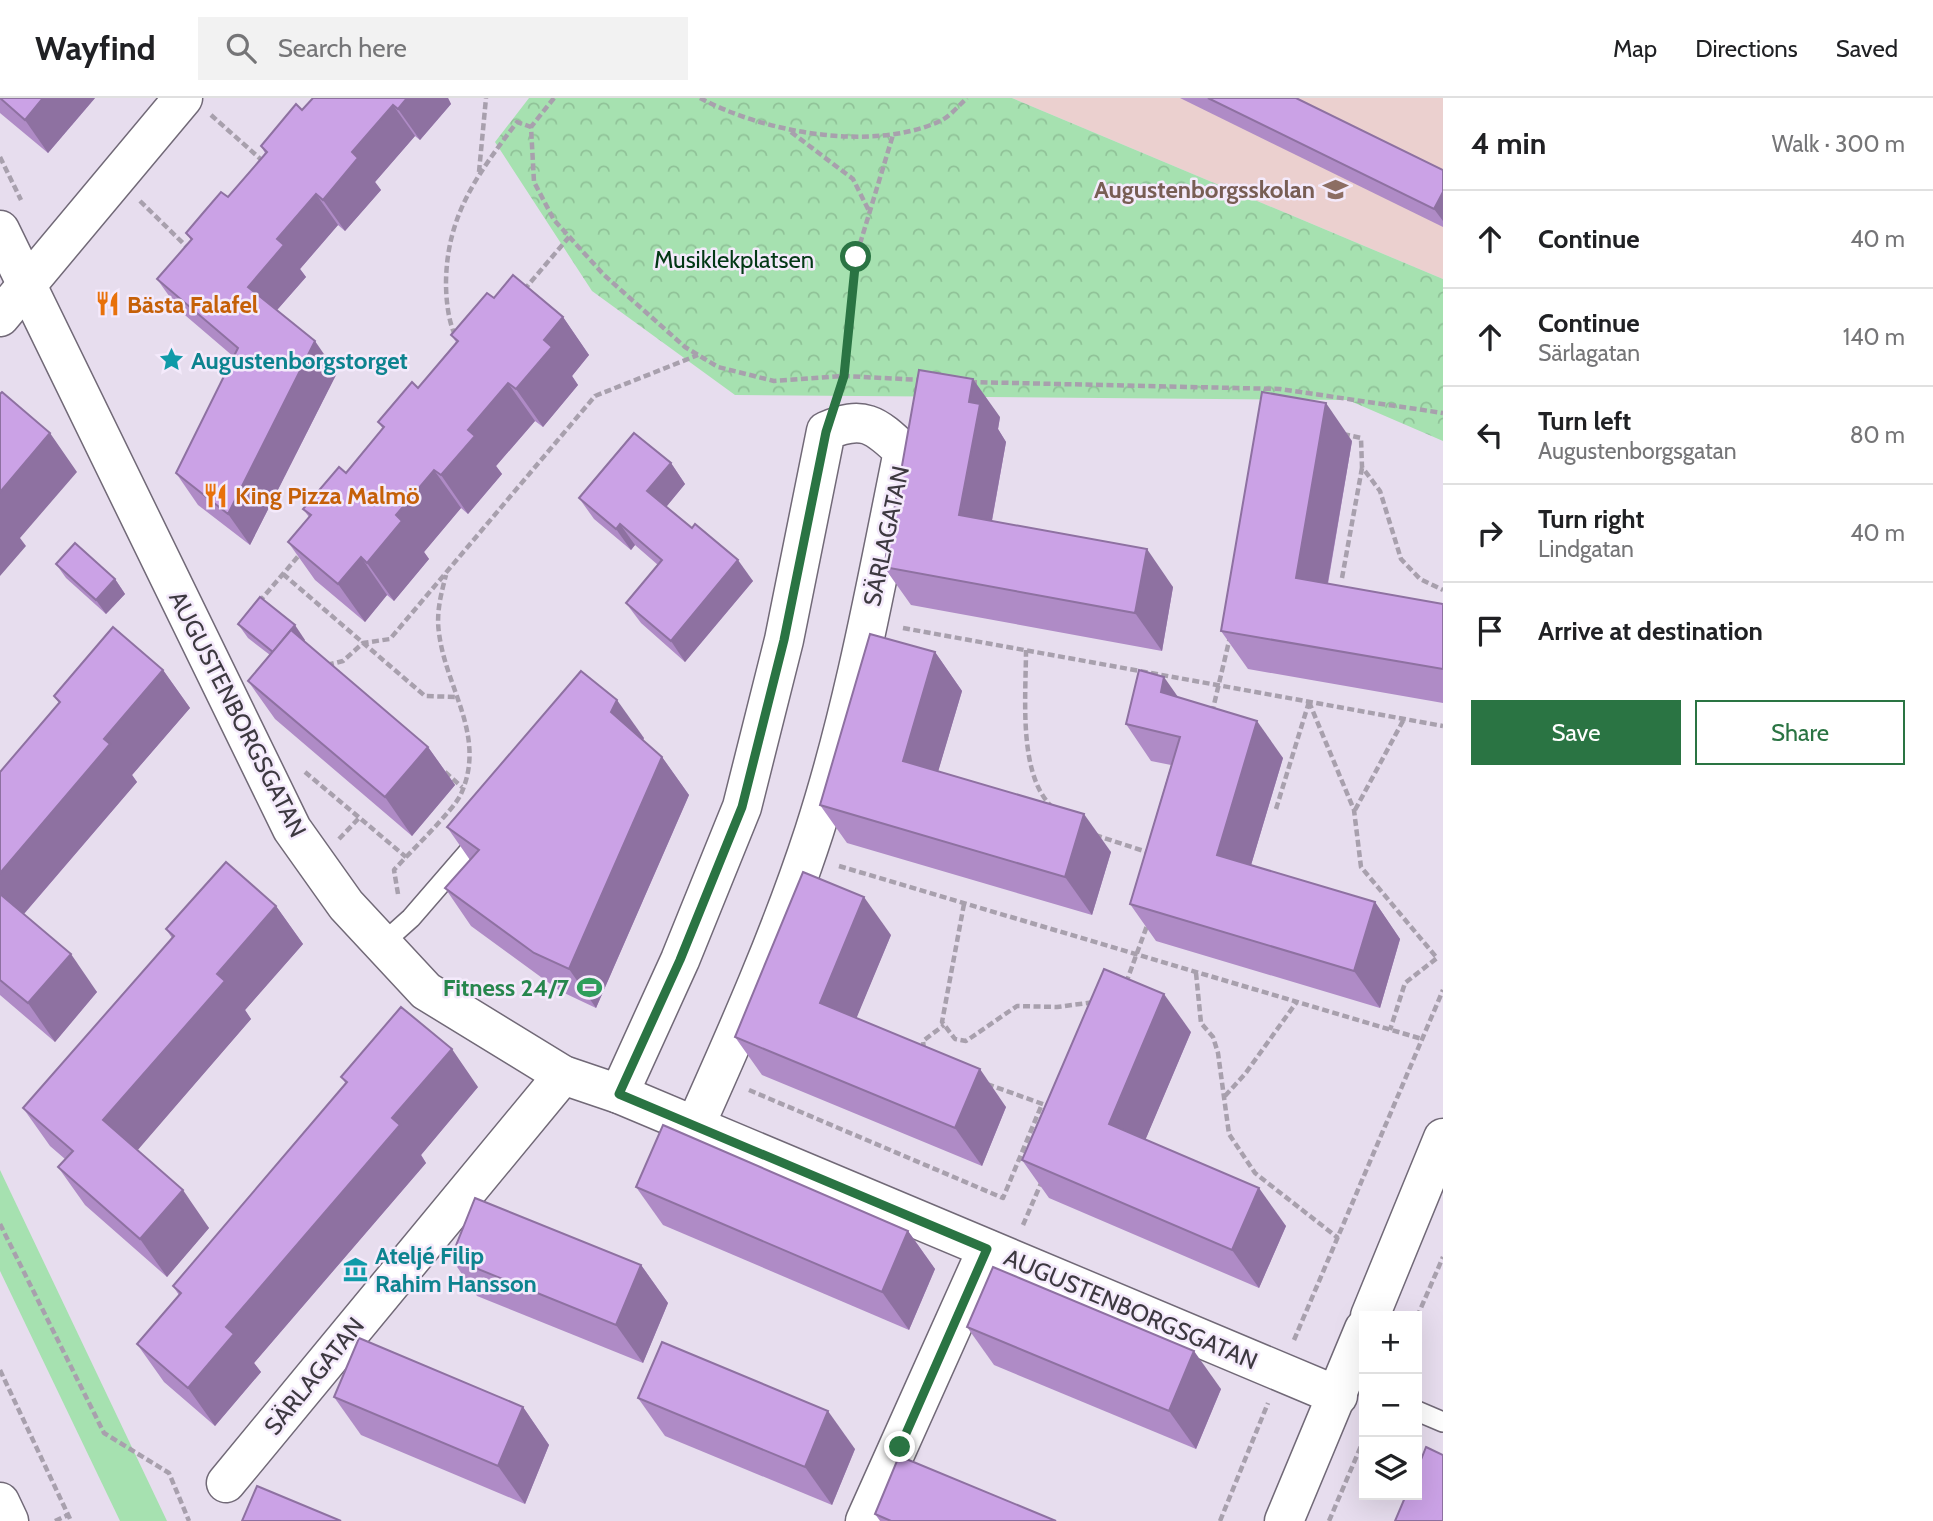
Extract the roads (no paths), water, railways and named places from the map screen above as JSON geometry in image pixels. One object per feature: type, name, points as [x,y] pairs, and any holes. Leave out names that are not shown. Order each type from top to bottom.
[{"type":"street","points":[[0,317],[116,178],[192,102]]},
{"type":"street","name":"AUGUSTENBORGSGATAN","points":[[12,219],[26,286],[292,829],[346,905],[393,935],[426,991],[562,1075],[619,1094],[1281,1372],[1348,1389]]},
{"type":"street","name":"SÄRLAGATAN","points":[[619,1094],[680,960],[742,807],[784,640],[826,432],[849,421],[878,427],[903,451],[851,703],[805,856],[757,986],[695,1126]]},
{"type":"street","name":"SÄRLAGATAN","points":[[226,1483],[562,1075]]},
{"type":"street","points":[[1372,1311],[1443,1138]]},
{"type":"street","points":[[865,1521],[998,1253]]},
{"type":"street","points":[[1283,1521],[1348,1389],[1359,1348]]},
{"type":"street","points":[[0,1502],[9,1521]]},
{"type":"lane","points":[[393,935],[469,851]]},
{"type":"lane","points":[[1422,1414],[1443,1422]]},
{"type":"place","name":"Augustenborgsskolan","points":[[1335,189]]},
{"type":"place","name":"Bästa Falafel","points":[[107,304]]},
{"type":"place","name":"Augustenborgstorget","points":[[171,360]]},
{"type":"place","name":"King Pizza Malmö","points":[[215,495]]},
{"type":"place","name":"Fitness 24/7","points":[[589,987]]},
{"type":"place","name":"Ateljé Filip Rahim Hansson","points":[[355,1269]]},
{"type":"park label","name":"Musiklekplatsen","points":[[734,259]]}]
